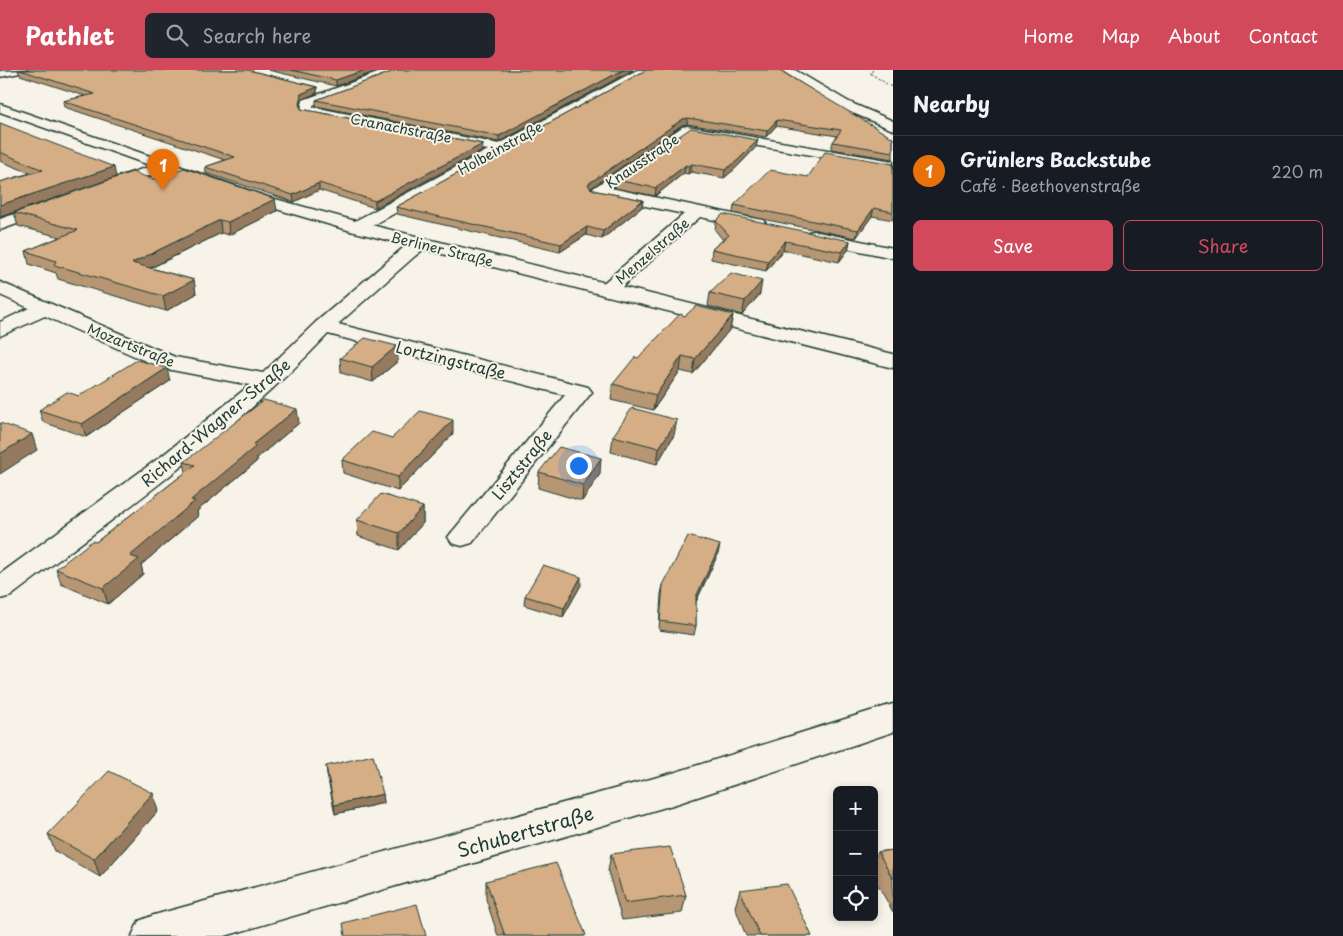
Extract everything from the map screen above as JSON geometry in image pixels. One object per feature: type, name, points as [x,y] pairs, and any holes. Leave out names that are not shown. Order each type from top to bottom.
[{"type":"street","points":[[0,74],[21,70]]},
{"type":"street","points":[[318,88],[336,92],[397,70]]},
{"type":"street","name":"Holbeinstraße","points":[[356,227],[645,70]]},
{"type":"street","points":[[787,70],[845,105],[893,126]]},
{"type":"street","name":"Cranachstraße","points":[[336,92],[307,103],[307,110],[500,148]]},
{"type":"street","name":"Berliner Straße","points":[[0,108],[262,200],[356,227],[893,362]]},
{"type":"street","name":"Knausstraße","points":[[697,212],[597,191],[686,130],[893,166]]},
{"type":"street","points":[[90,192],[164,166]]},
{"type":"street","points":[[0,225],[63,202]]},
{"type":"street","points":[[697,212],[777,228]]},
{"type":"street","name":"Menzelstraße","points":[[607,290],[697,212]]},
{"type":"street","points":[[796,232],[893,252]]},
{"type":"street","name":"Richard-Wagner-Straße","points":[[0,589],[172,461],[268,381],[323,326],[409,252],[421,244]]},
{"type":"street","name":"Mozartstraße","points":[[0,288],[43,309],[170,363],[268,381]]},
{"type":"street","points":[[0,330],[43,309]]},
{"type":"street","name":"Lortzingstraße","points":[[323,326],[580,392]]},
{"type":"street","name":"Lisztstraße","points":[[462,536],[580,392]]},
{"type":"street","name":"Schubertstraße","points":[[154,936],[676,788],[893,718]]},
{"type":"path","points":[[872,70],[870,73],[893,88]]},
{"type":"building","points":[[20,70],[248,70],[317,87],[301,94],[299,104],[301,109],[483,144],[375,201],[319,183],[293,195],[205,167],[235,157],[63,101],[95,94]]},
{"type":"building","points":[[291,70],[365,70],[336,80]]},
{"type":"building","points":[[397,70],[623,70],[499,136],[316,100]]},
{"type":"building","points":[[646,70],[779,70],[893,138],[893,152],[833,142],[841,130],[777,120],[767,131],[688,118],[683,119],[588,184],[590,188],[597,191],[643,200],[603,231],[587,227],[561,244],[396,207]]},
{"type":"building","points":[[0,123],[114,167],[0,205],[0,182],[43,170],[0,152]]},
{"type":"building","points":[[691,128],[758,140],[725,170],[692,164],[686,165],[656,188],[616,180]]},
{"type":"building","points":[[825,152],[893,164],[893,212],[874,208],[858,230],[734,205],[770,170],[808,177]]},
{"type":"building","points":[[184,168],[275,199],[228,222],[220,220],[132,263],[194,280],[163,296],[54,265],[56,261],[26,251],[78,230],[14,213],[132,172],[152,179]]},
{"type":"building","points":[[723,214],[850,241],[842,252],[785,241],[768,261],[712,249],[729,235],[716,221]]},
{"type":"building","points":[[731,273],[762,281],[745,301],[710,293]]},
{"type":"building","points":[[696,306],[733,315],[695,359],[682,356],[656,395],[613,384],[635,357],[638,358],[680,314],[685,316]]},
{"type":"building","points":[[365,338],[397,346],[372,367],[340,358]]},
{"type":"building","points":[[137,360],[167,368],[82,424],[39,410],[67,392],[79,396]]},
{"type":"building","points":[[264,400],[297,409],[253,444],[255,447],[191,500],[195,501],[130,556],[139,559],[103,588],[56,569],[92,541],[96,542],[195,465],[184,462]]},
{"type":"building","points":[[632,408],[677,420],[659,448],[613,436]]},
{"type":"building","points":[[420,411],[453,420],[398,477],[342,460],[372,432],[392,438]]},
{"type":"building","points":[[0,423],[32,434],[0,454]]},
{"type":"building","points":[[559,447],[601,458],[583,485],[539,472]]},
{"type":"building","points":[[381,494],[423,507],[399,533],[357,520]]},
{"type":"building","points":[[688,536],[720,545],[696,597],[696,626],[660,621],[663,585]]},
{"type":"building","points":[[543,565],[581,577],[564,608],[525,596]]},
{"type":"building","points":[[373,755],[383,794],[334,805],[326,766]]},
{"type":"building","points":[[109,771],[153,793],[94,859],[48,834]]},
{"type":"building","points":[[670,847],[686,895],[625,903],[611,854]]},
{"type":"building","points":[[893,850],[893,879],[878,852]]},
{"type":"building","points":[[556,863],[586,935],[505,936],[486,881]]},
{"type":"building","points":[[787,884],[812,936],[760,936],[740,890]]},
{"type":"building","points":[[417,904],[426,936],[345,936],[343,923]]},
{"type":"place","name":"Grünlers Backstube","points":[[163,190]]}]
